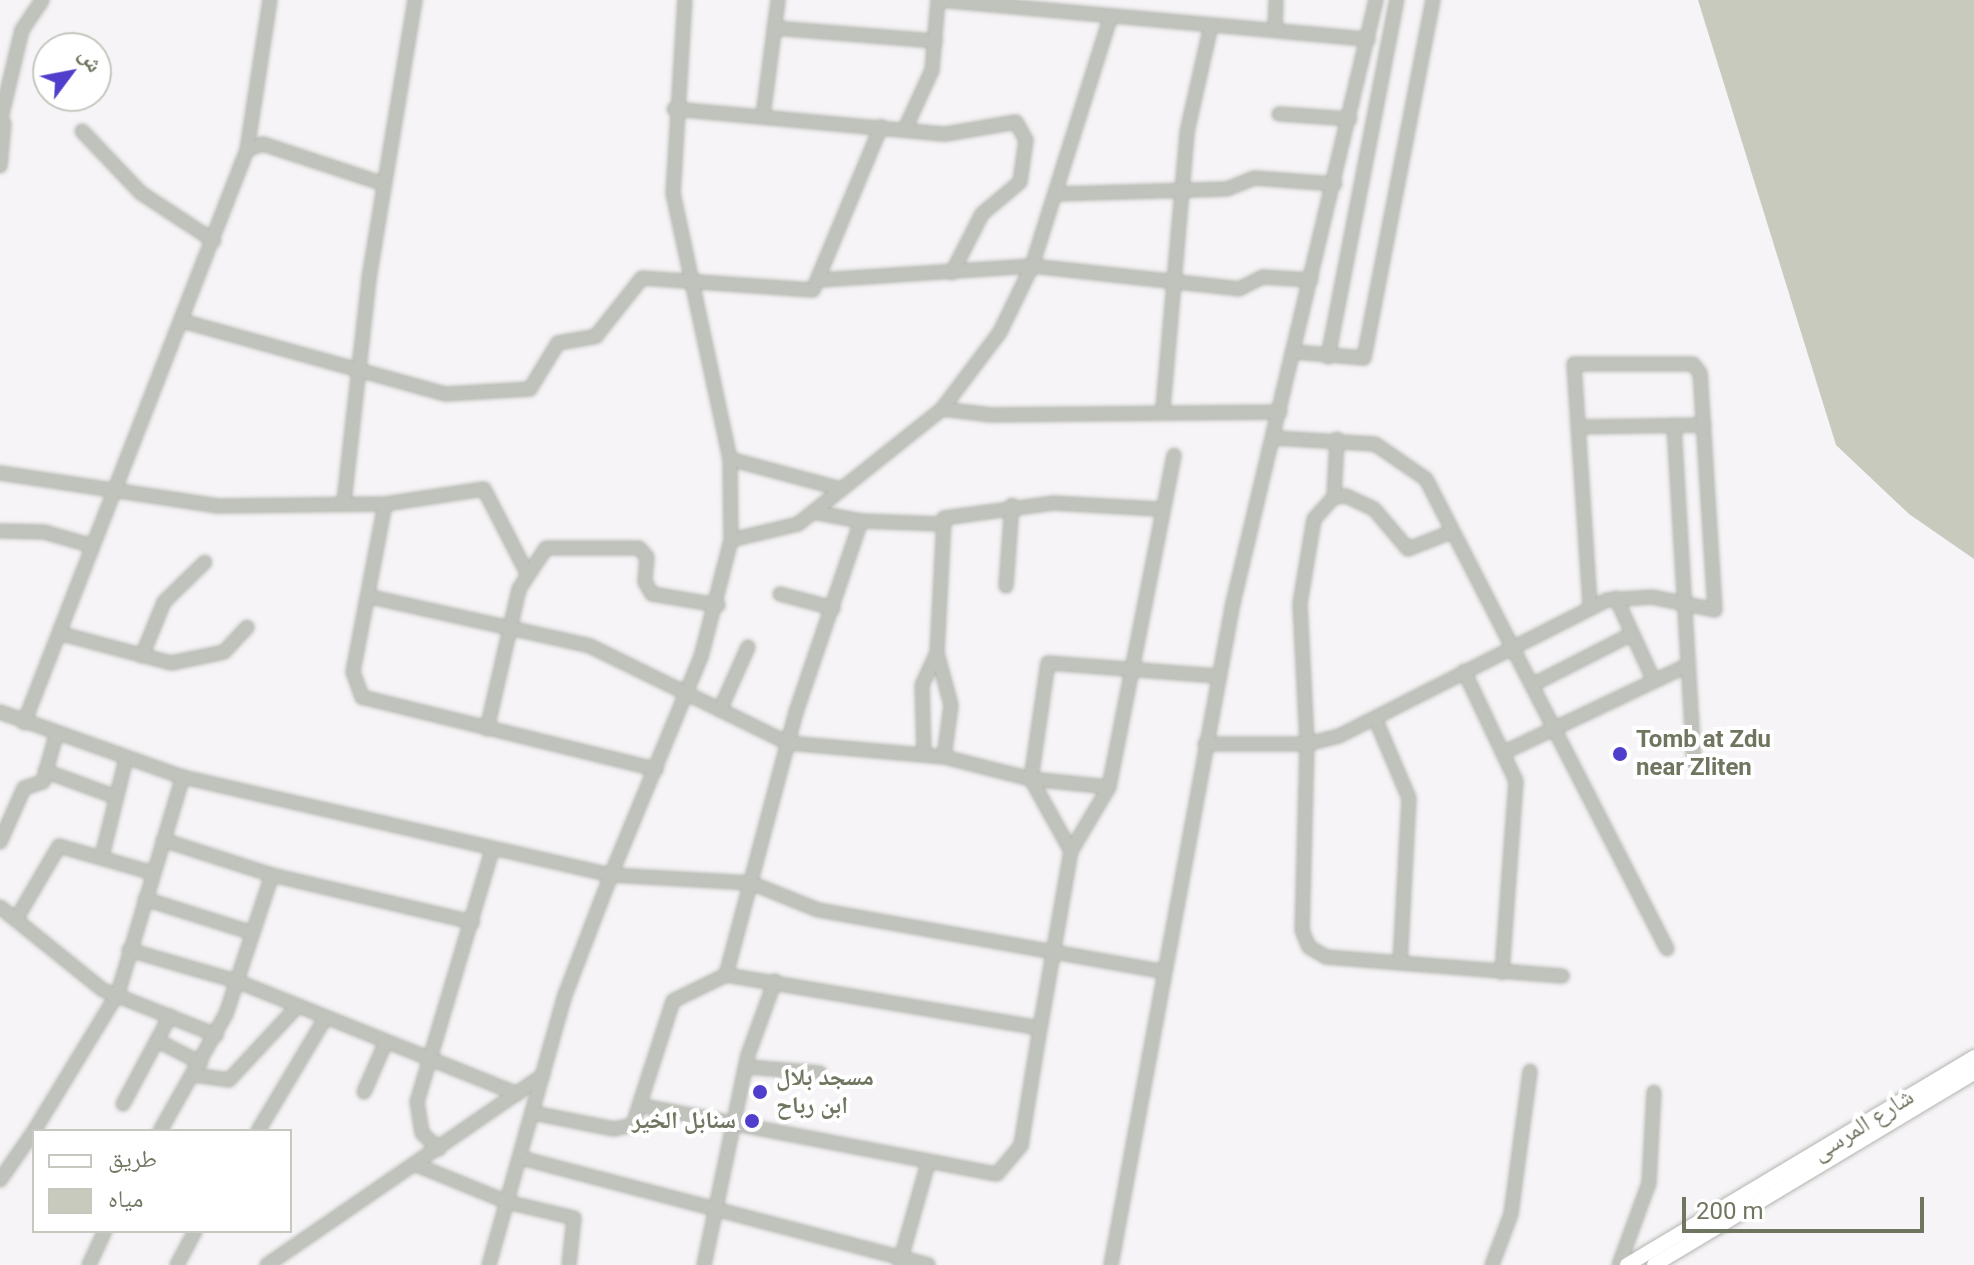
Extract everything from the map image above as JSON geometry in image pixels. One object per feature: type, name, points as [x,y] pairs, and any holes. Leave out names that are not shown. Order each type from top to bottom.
[{"type":"main road","name":"شارع المرسى","points":[[1627,1265],[1974,1057]]},
{"type":"main road","name":"شارع المرسى","points":[[1659,1264],[1974,1073]]},
{"type":"street","points":[[0,166],[2,123],[19,42],[42,0]]},
{"type":"street","points":[[24,723],[62,634],[93,546],[247,150],[270,0]]},
{"type":"street","points":[[344,502],[357,369],[415,0]]},
{"type":"street","points":[[489,1265],[543,1075],[611,875],[656,769],[718,605],[731,540],[730,459],[688,279],[673,194],[674,109],[685,0]]},
{"type":"street","points":[[763,116],[778,0]]},
{"type":"street","points":[[905,129],[926,90],[935,41],[938,0],[1068,6],[1110,19],[1210,30],[1275,30],[1368,39]]},
{"type":"street","points":[[1275,30],[1276,0]]},
{"type":"street","points":[[1111,1265],[1161,971],[1218,676],[1376,0]]},
{"type":"street","points":[[1328,357],[1397,0]]},
{"type":"street","points":[[1295,352],[1364,358],[1433,0]]},
{"type":"street","points":[[731,540],[777,531],[813,512],[942,409],[1000,332],[1032,266],[1058,194],[1110,19]]},
{"type":"street","points":[[774,28],[935,41]]},
{"type":"street","points":[[1163,408],[1178,281],[1192,94],[1210,30]]},
{"type":"street","points":[[674,109],[946,134],[1009,121],[1025,134],[1020,182],[982,214],[952,273]]},
{"type":"street","points":[[1279,114],[1350,119]]},
{"type":"street","points":[[182,321],[446,394],[530,389],[558,343],[596,336],[634,282],[688,279],[801,294],[820,280],[881,127]]},
{"type":"street","points":[[82,131],[165,213],[214,241]]},
{"type":"street","points":[[247,150],[263,144],[384,184]]},
{"type":"street","points":[[1058,194],[1184,192],[1233,188],[1254,178],[1335,184]]},
{"type":"street","points":[[820,280],[1032,266],[1239,289],[1263,277],[1311,280]]},
{"type":"street","points":[[1205,744],[1307,744],[1375,718],[1513,644],[1590,606],[1616,598],[1684,603],[1711,611],[1719,603],[1704,425],[1693,364],[1581,359],[1573,366],[1590,606]]},
{"type":"street","points":[[942,409],[992,415],[1163,408],[1280,412]]},
{"type":"street","points":[[1674,425],[1694,763]]},
{"type":"street","points":[[1578,427],[1704,425]]},
{"type":"street","points":[[1274,438],[1337,439],[1375,444],[1412,464],[1432,487],[1449,533],[1536,683],[1667,949]]},
{"type":"street","points":[[1337,439],[1334,497],[1314,519],[1300,604],[1307,744],[1304,939],[1326,957],[1562,976]]},
{"type":"street","points":[[643,1106],[733,1128],[997,1174],[1016,1160],[1040,1028],[1058,954],[1071,851],[1109,787],[1159,509],[1174,455]]},
{"type":"street","points":[[730,459],[841,489]]},
{"type":"street","points":[[0,473],[232,507],[344,502],[385,504],[484,489],[526,571]]},
{"type":"street","points":[[1334,497],[1374,509],[1408,549],[1449,533]]},
{"type":"street","points":[[385,504],[371,597],[353,672],[362,697],[656,769]]},
{"type":"street","points":[[813,512],[861,521],[941,524],[953,514],[1012,505],[1159,509]]},
{"type":"street","points":[[1006,586],[1012,505]]},
{"type":"street","points":[[726,975],[788,743],[861,521]]},
{"type":"street","points":[[941,524],[937,653],[951,696],[944,757]]},
{"type":"street","points":[[0,531],[44,532],[93,546]]},
{"type":"street","points":[[487,729],[507,627],[526,571],[558,544],[639,548],[647,557],[645,582],[652,594],[718,605]]},
{"type":"street","points":[[142,656],[164,602],[205,562]]},
{"type":"street","points":[[780,594],[833,608]]},
{"type":"street","points":[[371,597],[590,646],[788,743],[944,757],[1031,779],[1109,787]]},
{"type":"street","points":[[1616,598],[1654,681]]},
{"type":"street","points":[[62,634],[171,663],[221,653],[247,627]]},
{"type":"street","points":[[1536,683],[1632,634]]},
{"type":"street","points":[[720,710],[748,647]]},
{"type":"street","points":[[924,755],[922,685],[937,653]]},
{"type":"street","points":[[1071,851],[1031,779],[1048,663],[1133,667],[1218,676]]},
{"type":"street","points":[[1507,751],[1559,729],[1688,665]]},
{"type":"street","points":[[1464,671],[1507,751],[1516,791],[1502,972]]},
{"type":"street","points":[[0,712],[56,735],[183,777],[492,850],[611,875],[751,883],[818,910],[1161,971]]},
{"type":"street","points":[[1375,718],[1409,798],[1400,963]]},
{"type":"street","points":[[0,842],[24,788],[41,784],[56,735]]},
{"type":"street","points":[[102,856],[126,759]]},
{"type":"street","points":[[45,771],[116,797]]},
{"type":"street","points":[[37,1129],[118,993],[183,777]]},
{"type":"street","points":[[163,840],[272,875],[473,922]]},
{"type":"street","points":[[18,916],[59,846],[153,873]]},
{"type":"street","points":[[439,1149],[418,1124],[430,1059],[492,850]]},
{"type":"street","points":[[161,1129],[216,1035],[239,982],[272,875]]},
{"type":"street","points":[[145,899],[253,933]]},
{"type":"street","points":[[0,907],[18,916],[92,982],[216,1035]]},
{"type":"street","points":[[129,950],[239,982],[323,1022],[430,1059],[517,1094]]},
{"type":"street","points":[[533,1113],[625,1129],[643,1106],[673,1001],[726,975],[1040,1028]]},
{"type":"street","points":[[704,1265],[733,1128],[775,981]]},
{"type":"street","points":[[158,1041],[197,1069],[229,1080],[295,1009]]},
{"type":"street","points":[[123,1104],[170,1016]]},
{"type":"street","points":[[259,1129],[323,1022]]},
{"type":"street","points":[[364,1092],[385,1044]]},
{"type":"street","points":[[749,1067],[820,1073]]},
{"type":"street","points":[[1492,1265],[1511,1214],[1530,1071]]},
{"type":"street","points":[[267,1265],[543,1075]]},
{"type":"street","points":[[1627,1265],[1649,1183],[1654,1092]]},
{"type":"street","points":[[0,1180],[32,1136]]},
{"type":"street","points":[[521,1158],[900,1261],[928,1265]]},
{"type":"street","points":[[900,1261],[928,1163]]},
{"type":"street","points":[[414,1164],[507,1202],[574,1218],[569,1265]]},
{"type":"street","points":[[89,1265],[104,1233]]},
{"type":"street","points":[[177,1265],[194,1233]]},
{"type":"water","points":[[1698,0],[1974,0],[1974,559],[1909,514],[1836,445]]},
{"type":"place","name":"Tomb at Zdu near Zliten","points":[[1620,754]]},
{"type":"place","name":"مسجد بلال ابن رباح","points":[[760,1092]]},
{"type":"place","name":"سنابل الخير","points":[[752,1121]]}]
